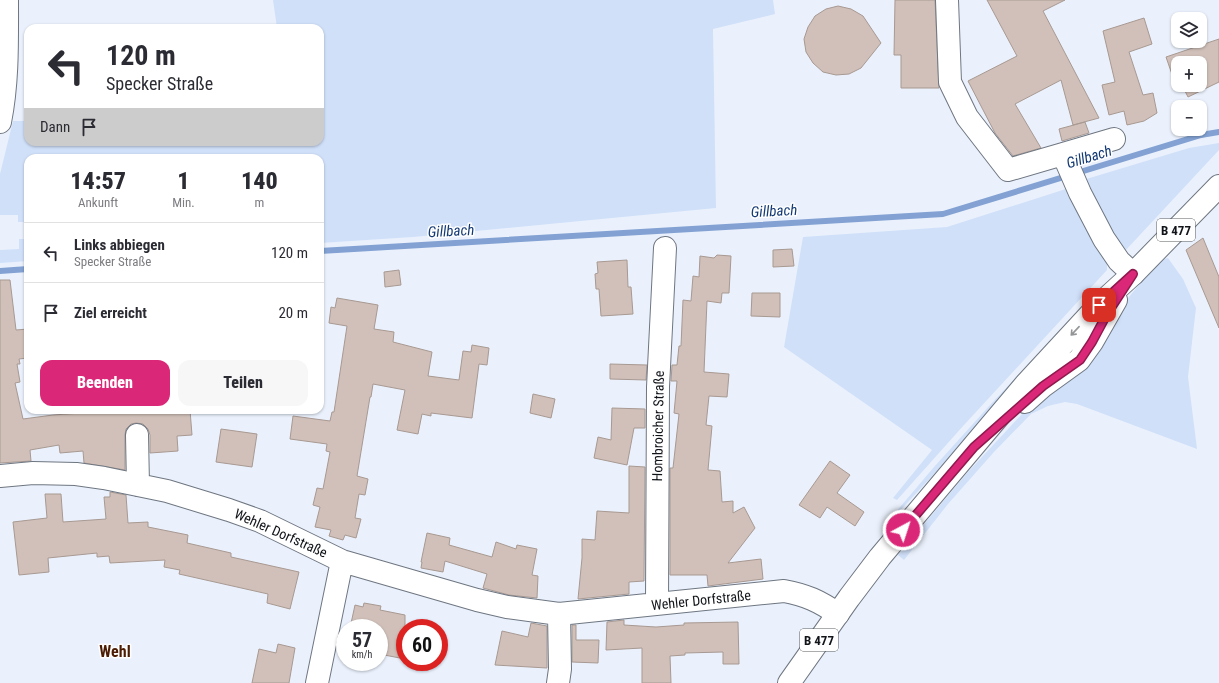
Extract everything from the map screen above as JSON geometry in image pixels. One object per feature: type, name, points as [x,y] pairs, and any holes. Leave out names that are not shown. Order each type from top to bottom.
[{"type":"street","points":[[0,122],[6,83],[7,0]]},
{"type":"street","points":[[947,0],[950,82],[968,117],[1008,170],[1064,157],[1114,139]]},
{"type":"street","points":[[1064,157],[1104,239],[1119,261],[1133,274]]},
{"type":"street","name":"B 477","points":[[789,683],[880,557],[974,447],[1043,386],[1080,360],[1133,274],[1219,186]]},
{"type":"street","name":"Hombroicher Straße","points":[[657,604],[658,387],[666,248]]},
{"type":"street","points":[[137,435],[138,485]]},
{"type":"street","name":"Wehler Dorfstraße","points":[[0,476],[33,473],[62,473],[104,478],[167,491],[200,500],[260,521],[342,561],[477,600],[522,609],[559,614],[784,591],[802,594],[822,603],[838,614]]},
{"type":"street","points":[[318,683],[342,561]]},
{"type":"street","points":[[558,683],[560,669],[559,614]]},
{"type":"shaded area","points":[[273,0],[773,0],[775,14],[713,29],[716,208],[413,237],[324,243],[324,154],[24,154],[24,222],[18,222],[18,215],[0,215],[0,174],[13,121],[24,121],[24,146],[324,146],[324,24],[276,24]]},
{"type":"shaded area","points":[[1219,143],[1219,150],[1125,251],[1119,247],[1083,180],[1189,148]]},
{"type":"shaded area","points":[[1072,187],[1107,263],[1107,270],[897,500],[893,498],[932,450],[784,347],[803,237],[947,227]]},
{"type":"shaded area","points":[[19,239],[24,239],[24,261],[0,263],[0,250],[19,249]]},
{"type":"shaded area","points":[[1168,258],[1183,279],[1196,308],[1188,377],[1197,449],[1077,404],[1065,402],[1048,406],[1031,414],[994,452],[948,504],[904,560],[898,555],[968,472],[1116,313],[1160,260]]},
{"type":"shaded area","points":[[1103,285],[1107,288],[896,515],[895,513],[934,467]]},
{"type":"building","points":[[895,0],[935,0],[939,88],[901,88],[901,55],[894,55]]},
{"type":"building","points":[[987,0],[1065,0],[1043,11],[1099,118],[1073,125],[1061,80],[1015,104],[1041,148],[1013,156],[995,133],[968,81],[1017,56]]},
{"type":"building","points":[[838,6],[851,9],[863,16],[881,43],[861,68],[849,74],[836,75],[823,72],[813,63],[806,52],[804,39],[808,27],[815,16],[826,9]]},
{"type":"building","points":[[1144,18],[1152,44],[1129,52],[1143,95],[1153,93],[1157,113],[1144,121],[1127,125],[1124,111],[1109,115],[1102,85],[1115,82],[1103,31]]},
{"type":"building","points":[[1219,39],[1219,82],[1207,88],[1207,56],[1171,56],[1171,71],[1166,57],[1192,48],[1207,48],[1207,43]]},
{"type":"building","points":[[1186,92],[1198,92],[1188,97]]},
{"type":"building","points":[[1085,122],[1089,133],[1062,141],[1059,129]]},
{"type":"building","points":[[1203,238],[1219,277],[1219,328],[1186,250]]},
{"type":"building","points":[[792,249],[794,266],[773,267],[773,250]]},
{"type":"building","points":[[717,255],[731,256],[729,293],[722,293],[721,303],[707,301],[704,372],[729,374],[727,397],[709,396],[706,425],[712,426],[708,470],[720,471],[722,502],[733,501],[733,513],[744,507],[755,528],[728,563],[761,559],[763,579],[708,586],[707,575],[670,575],[670,468],[673,468],[679,414],[674,413],[677,381],[671,381],[672,365],[677,365],[679,346],[681,346],[683,300],[691,301],[693,276],[699,277],[700,256],[714,258]]},
{"type":"building","points":[[627,260],[628,287],[631,287],[633,314],[601,316],[599,289],[596,289],[595,274],[598,273],[597,262]]},
{"type":"building","points":[[399,270],[401,285],[385,287],[384,272]]},
{"type":"building","points":[[0,280],[10,280],[16,330],[24,329],[24,358],[19,359],[20,364],[17,364],[20,382],[15,383],[23,419],[67,414],[190,414],[192,435],[177,436],[178,451],[150,453],[150,435],[148,429],[143,424],[131,424],[126,429],[125,435],[125,470],[84,463],[83,451],[60,453],[59,445],[30,450],[31,461],[0,463]]},
{"type":"building","points":[[752,293],[780,293],[780,317],[751,316]]},
{"type":"building","points":[[337,298],[378,305],[374,329],[394,332],[393,342],[432,352],[428,376],[459,380],[463,351],[471,352],[472,345],[489,348],[487,365],[479,364],[472,418],[431,413],[431,416],[422,414],[418,434],[397,430],[405,390],[373,384],[357,476],[368,479],[365,495],[359,494],[355,518],[361,519],[356,538],[345,535],[343,540],[329,536],[331,530],[315,527],[320,507],[313,505],[317,488],[323,489],[330,452],[326,451],[327,444],[290,439],[293,416],[330,421],[332,412],[334,412],[347,326],[329,323],[331,307],[335,308]]},
{"type":"building","points":[[610,364],[647,365],[646,380],[610,379]]},
{"type":"building","points":[[533,394],[555,399],[551,418],[530,413]]},
{"type":"building","points":[[612,408],[645,409],[645,428],[634,428],[627,465],[594,458],[598,437],[611,440]]},
{"type":"building","points":[[221,429],[257,434],[252,467],[216,462]]},
{"type":"building","points":[[830,461],[850,475],[837,493],[864,512],[855,526],[827,507],[820,518],[799,505]]},
{"type":"building","points":[[629,466],[645,467],[644,581],[629,582],[629,594],[578,599],[582,558],[582,539],[595,540],[597,511],[629,513]]},
{"type":"building","points":[[110,492],[126,495],[128,523],[148,522],[148,527],[188,535],[187,543],[231,553],[231,557],[299,572],[290,609],[267,603],[268,594],[179,574],[180,570],[164,567],[165,560],[110,563],[109,556],[97,557],[97,553],[48,558],[49,572],[19,575],[13,522],[47,518],[45,494],[61,494],[63,522],[106,519],[104,497],[110,497]]},
{"type":"building","points":[[427,533],[450,538],[449,545],[492,557],[496,542],[516,549],[517,545],[537,549],[532,575],[538,576],[537,598],[509,595],[483,588],[487,574],[445,561],[443,572],[421,568]]},
{"type":"building","points":[[364,603],[381,606],[380,610],[405,615],[405,619],[396,619],[396,657],[388,656],[388,619],[352,619],[355,605],[363,607]]},
{"type":"building","points":[[624,620],[624,625],[656,627],[684,625],[684,623],[738,622],[739,664],[723,664],[723,652],[685,653],[685,655],[670,656],[671,683],[642,683],[642,648],[606,650],[607,622]]},
{"type":"building","points":[[531,623],[547,626],[547,668],[495,665],[502,631],[528,637]]},
{"type":"building","points":[[572,625],[576,625],[576,640],[599,640],[598,663],[572,662]]},
{"type":"building","points":[[278,644],[295,648],[289,683],[252,683],[259,649],[276,653]]},
{"type":"waterway","name":"Gillbach","points":[[324,251],[943,214],[1201,135],[1219,132]]},
{"type":"waterway","name":"Gillbach","points":[[0,271],[24,269]]},
{"type":"district","name":"Wehl","points":[[115,651]]},
{"type":"route","points":[[903,530],[974,447],[1043,386],[1080,360],[1133,274],[1099,305]]}]
